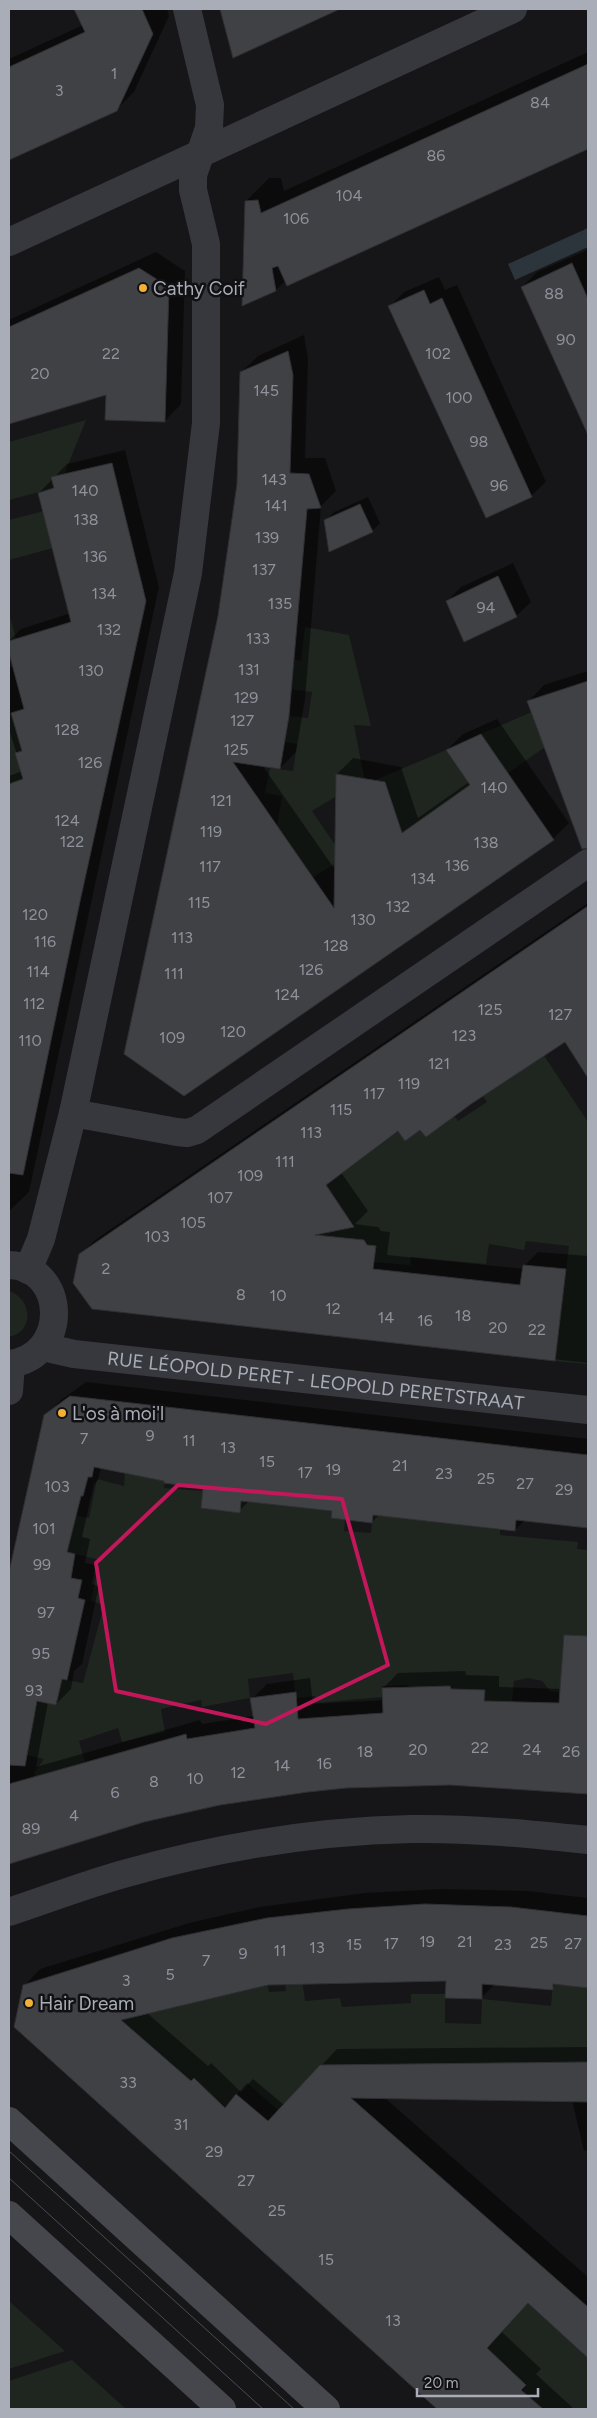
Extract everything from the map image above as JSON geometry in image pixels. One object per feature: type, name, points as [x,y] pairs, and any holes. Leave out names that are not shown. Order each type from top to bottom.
[{"type":"street","points":[[9,1391],[10,1364],[34,1355],[43,1347],[51,1334],[55,1320],[54,1305],[45,1285],[19,1267],[42,1239],[73,1113],[188,573],[198,496],[206,413],[206,244],[192,190],[193,175],[209,128],[210,105],[187,9]]},
{"type":"street","points":[[9,242],[513,9]]},
{"type":"street","points":[[73,1113],[177,1132],[197,1130],[588,863]]},
{"type":"street","name":"RUE LÉOPOLD PERET - LEOPOLD PERETSTRAAT","points":[[43,1347],[74,1354],[588,1410]]},
{"type":"street","points":[[9,1912],[125,1873],[194,1856],[274,1841],[364,1831],[412,1829],[519,1833],[588,1840]]},
{"type":"street","points":[[9,2121],[326,2409]]},
{"type":"street","points":[[9,2215],[222,2409]]},
{"type":"highlighted area","points":[[178,1485],[342,1499],[388,1665],[266,1724],[116,1691],[96,1563]]},
{"type":"shaded area","points":[[588,228],[588,247],[515,280],[508,264]]},
{"type":"shaded area","points":[[86,420],[64,475],[54,488],[9,500],[9,442]]},
{"type":"shaded area","points":[[44,511],[53,548],[9,560],[9,520]]},
{"type":"shaded area","points":[[9,613],[16,639],[9,641]]},
{"type":"shaded area","points":[[305,627],[349,635],[371,726],[354,725],[365,782],[355,777],[336,775],[335,797],[312,811],[344,858],[312,878],[282,832],[261,846],[277,827],[282,796],[265,793],[270,768],[293,771],[297,744],[284,742],[289,716],[308,718],[312,692],[289,689],[292,659],[301,661]]},
{"type":"shaded area","points":[[550,704],[568,731],[508,773],[481,734]]},
{"type":"shaded area","points":[[11,713],[22,751],[15,753],[23,779],[9,784],[9,714]]},
{"type":"shaded area","points":[[446,750],[480,800],[439,807],[410,827],[423,847],[414,853],[371,782]]},
{"type":"shaded area","points":[[541,1051],[588,1122],[588,1364],[555,1361],[569,1246],[526,1241],[524,1250],[489,1244],[486,1264],[411,1257],[410,1265],[374,1262],[376,1247],[306,1239],[346,1216],[326,1185],[399,1131],[405,1140],[420,1130],[426,1137],[454,1116],[458,1121],[487,1102],[481,1093]]},
{"type":"shaded area","points":[[9,1291],[22,1300],[26,1307],[27,1315],[23,1329],[9,1337]]},
{"type":"shaded area","points":[[166,1467],[164,1488],[203,1491],[201,1508],[240,1512],[241,1501],[332,1511],[331,1518],[345,1520],[344,1531],[371,1533],[373,1514],[500,1530],[500,1535],[578,1542],[577,1549],[588,1550],[588,1695],[550,1691],[542,1681],[528,1678],[514,1681],[512,1702],[484,1701],[485,1691],[451,1689],[450,1686],[409,1687],[408,1685],[382,1686],[382,1697],[315,1703],[315,1696],[296,1698],[293,1673],[248,1679],[250,1698],[202,1707],[201,1700],[161,1709],[165,1732],[122,1742],[118,1728],[79,1741],[85,1762],[57,1771],[40,1791],[34,1773],[44,1759],[27,1755],[38,1701],[56,1705],[62,1679],[83,1683],[104,1605],[91,1601],[100,1560],[64,1551],[72,1515],[89,1518],[97,1479],[124,1486],[125,1473]]},
{"type":"shaded area","points":[[302,1979],[305,2001],[340,1998],[342,2007],[411,2003],[411,1994],[445,1994],[445,2023],[481,2024],[482,1999],[551,2006],[553,1984],[588,1988],[588,2064],[320,2065],[298,2089],[328,2124],[258,2133],[278,2110],[247,2083],[225,2108],[194,2078],[186,2087],[175,2066],[159,2053],[117,2026],[113,2012],[173,2008],[267,1981],[269,1992],[286,1991],[285,1981]]},
{"type":"shaded area","points":[[9,2301],[65,2351],[9,2369]]},
{"type":"shaded area","points":[[527,2302],[588,2358],[588,2409],[538,2409],[540,2407],[521,2390],[526,2385],[505,2365],[481,2355]]},
{"type":"shaded area","points":[[72,2360],[126,2409],[9,2409],[9,2381]]},
{"type":"building","points":[[74,9],[142,9],[153,34],[117,111],[9,160],[9,67],[85,32]]},
{"type":"building","points":[[220,9],[340,9],[233,58]]},
{"type":"building","points":[[588,64],[588,149],[287,286],[278,266],[272,268],[276,291],[242,306],[245,201],[258,200],[261,213]]},
{"type":"building","points":[[572,263],[588,299],[588,435],[521,287]]},
{"type":"building","points":[[139,268],[169,287],[165,422],[105,420],[106,395],[9,424],[9,327]]},
{"type":"building","points":[[424,290],[430,304],[442,298],[532,497],[486,518],[388,306]]},
{"type":"building","points":[[288,351],[293,375],[290,473],[309,474],[321,508],[307,509],[289,716],[280,769],[233,762],[334,908],[336,774],[385,782],[402,833],[470,785],[446,750],[481,734],[554,840],[184,1096],[124,1054],[218,616],[237,484],[240,372]]},
{"type":"building","points":[[112,463],[146,601],[79,906],[23,1175],[9,1173],[9,784],[23,779],[15,753],[22,751],[11,713],[24,709],[9,653],[9,641],[71,622],[38,493],[54,488],[51,477]]},
{"type":"building","points":[[360,504],[373,532],[329,552],[324,520]]},
{"type":"building","points":[[498,576],[517,617],[464,642],[446,601]]},
{"type":"building","points":[[588,681],[588,848],[582,849],[527,701]]},
{"type":"building","points":[[588,906],[588,1078],[565,1042],[471,1104],[426,1137],[420,1130],[405,1141],[398,1131],[326,1185],[354,1227],[315,1235],[364,1240],[367,1245],[376,1246],[373,1269],[520,1285],[523,1265],[566,1269],[555,1361],[92,1309],[73,1283],[79,1254]]},
{"type":"building","points":[[70,1396],[588,1455],[588,1528],[516,1520],[515,1531],[373,1515],[372,1523],[331,1518],[332,1511],[241,1501],[240,1513],[201,1508],[203,1488],[164,1483],[164,1481],[94,1467],[92,1477],[88,1477],[83,1496],[81,1496],[67,1552],[75,1554],[71,1578],[82,1580],[78,1598],[85,1600],[67,1680],[62,1679],[56,1705],[37,1701],[25,1766],[9,1765],[9,1572],[44,1415]]},
{"type":"building","points":[[564,1635],[588,1636],[588,1794],[450,1785],[346,1788],[308,1792],[220,1805],[144,1822],[9,1864],[9,1784],[186,1734],[187,1739],[255,1728],[250,1698],[296,1692],[298,1719],[383,1713],[382,1688],[450,1686],[451,1689],[485,1690],[484,1701],[559,1703]]},
{"type":"building","points":[[425,1904],[511,1907],[588,1916],[588,1988],[553,1984],[553,1990],[482,1984],[482,1999],[445,1998],[446,1981],[268,1985],[121,2020],[191,2081],[194,2078],[225,2108],[236,2094],[268,2121],[320,2065],[588,2062],[588,2102],[351,2098],[588,2307],[588,2358],[528,2303],[487,2348],[526,2385],[521,2390],[543,2409],[437,2409],[14,2027],[23,1985],[172,1938],[267,1918],[348,1909]]},
{"type":"tram line","points":[[9,2151],[294,2409]]},
{"type":"tram line","points":[[9,2178],[263,2409]]},
{"type":"place","name":"Cathy Coif","points":[[143,288]]},
{"type":"place","name":"L'os à moi'l","points":[[62,1413]]},
{"type":"place","name":"Hair Dream","points":[[29,2003]]}]
